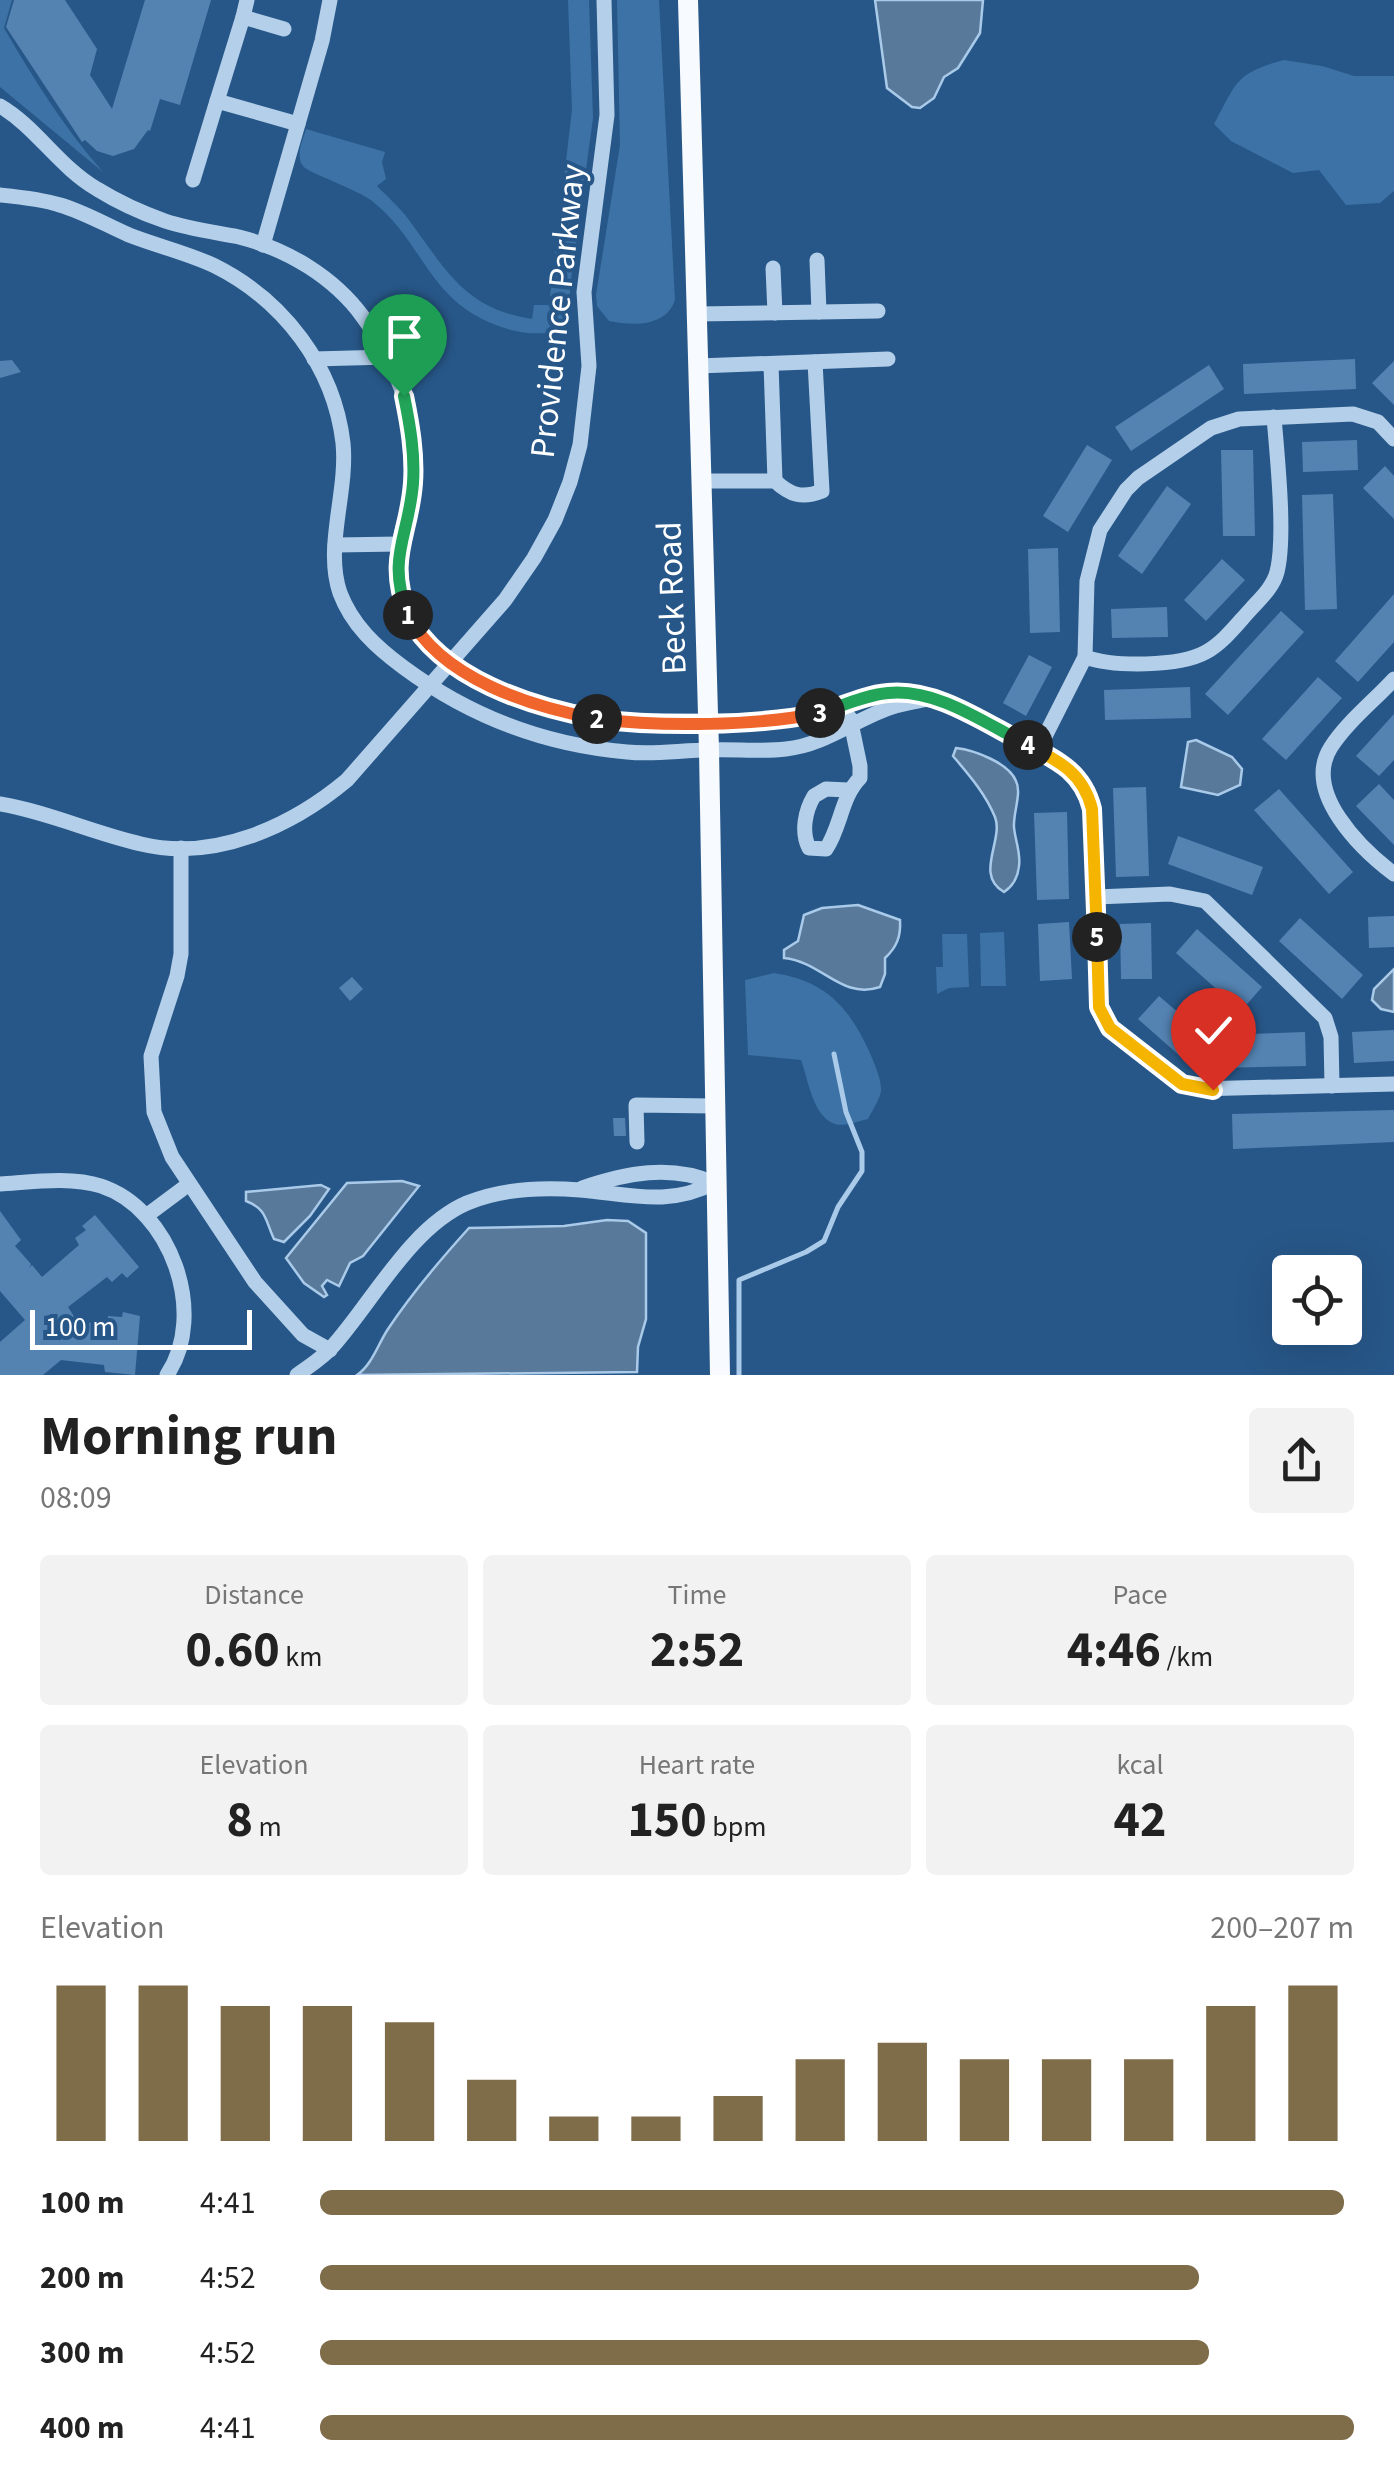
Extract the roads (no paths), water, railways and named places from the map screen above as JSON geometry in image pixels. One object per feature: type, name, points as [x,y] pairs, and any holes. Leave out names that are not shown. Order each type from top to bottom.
[{"type":"main road","name":"Beck Road","points":[[688,0],[709,750],[720,1375]]},
{"type":"street","points":[[263,245],[322,41],[330,0]]},
{"type":"street","name":"Providence Parkway","points":[[0,804],[146,846],[181,848],[262,834],[322,801],[347,780],[505,600],[555,520],[580,445],[590,366],[584,292],[607,114],[604,0]]},
{"type":"street","points":[[193,180],[245,8],[284,29]]},
{"type":"street","points":[[217,102],[298,124]]},
{"type":"street","points":[[0,106],[12,113],[64,166],[95,188],[164,221],[263,245],[326,278],[362,316],[388,356],[412,430],[413,486],[400,544],[398,584],[409,620],[452,662],[501,692],[567,714],[638,722],[800,717],[891,692],[912,692],[932,698],[1058,759],[1088,793],[1092,809],[1098,992],[1103,1017],[1110,1028],[1182,1084],[1213,1090],[1394,1084]]},
{"type":"street","points":[[0,196],[58,204],[126,234],[211,264],[262,296],[300,336],[335,402],[343,444],[343,490],[335,545],[339,589],[362,632],[431,688],[488,718],[564,743],[628,752],[756,750],[804,745],[884,710],[932,698]]},
{"type":"street","points":[[817,260],[819,312]]},
{"type":"street","points":[[773,268],[775,312]]},
{"type":"street","points":[[696,314],[878,311]]},
{"type":"street","points":[[314,359],[388,356]]},
{"type":"street","points":[[698,366],[888,359]]},
{"type":"street","points":[[701,482],[774,482],[790,495],[810,496],[822,491],[815,362]]},
{"type":"street","points":[[771,364],[774,482]]},
{"type":"street","points":[[1038,750],[1084,657],[1089,564],[1100,530],[1126,490],[1211,428],[1239,419],[1352,414],[1378,422],[1394,439]]},
{"type":"street","points":[[1084,657],[1102,663],[1191,658],[1225,637],[1268,590],[1278,568],[1280,543],[1274,417]]},
{"type":"street","points":[[335,545],[400,544]]},
{"type":"street","points":[[1394,679],[1332,746],[1324,766],[1330,807],[1394,874]]},
{"type":"street","points":[[848,704],[860,766],[860,778],[848,790]]},
{"type":"street","points":[[800,717],[804,745]]},
{"type":"street","points":[[181,848],[181,954],[151,1056],[154,1112],[166,1146],[255,1282],[303,1334],[330,1350]]},
{"type":"street","points":[[1096,897],[1170,894],[1205,902],[1325,1018],[1330,1037],[1332,1086]]},
{"type":"street","points":[[637,1142],[636,1105],[714,1106]]},
{"type":"street","points":[[578,1190],[622,1174],[690,1172],[714,1182]]},
{"type":"street","points":[[0,1184],[86,1182],[112,1191],[146,1216],[178,1270],[184,1319],[174,1364],[167,1375]]},
{"type":"street","points":[[297,1375],[330,1350],[424,1233],[445,1214],[499,1192],[578,1190],[623,1197],[679,1197],[714,1182]]},
{"type":"street","points":[[146,1216],[190,1184]]},
{"type":"waterway","points":[[739,1375],[739,1280],[824,1241],[838,1207],[862,1171],[862,1152],[846,1112],[834,1054]]}]
